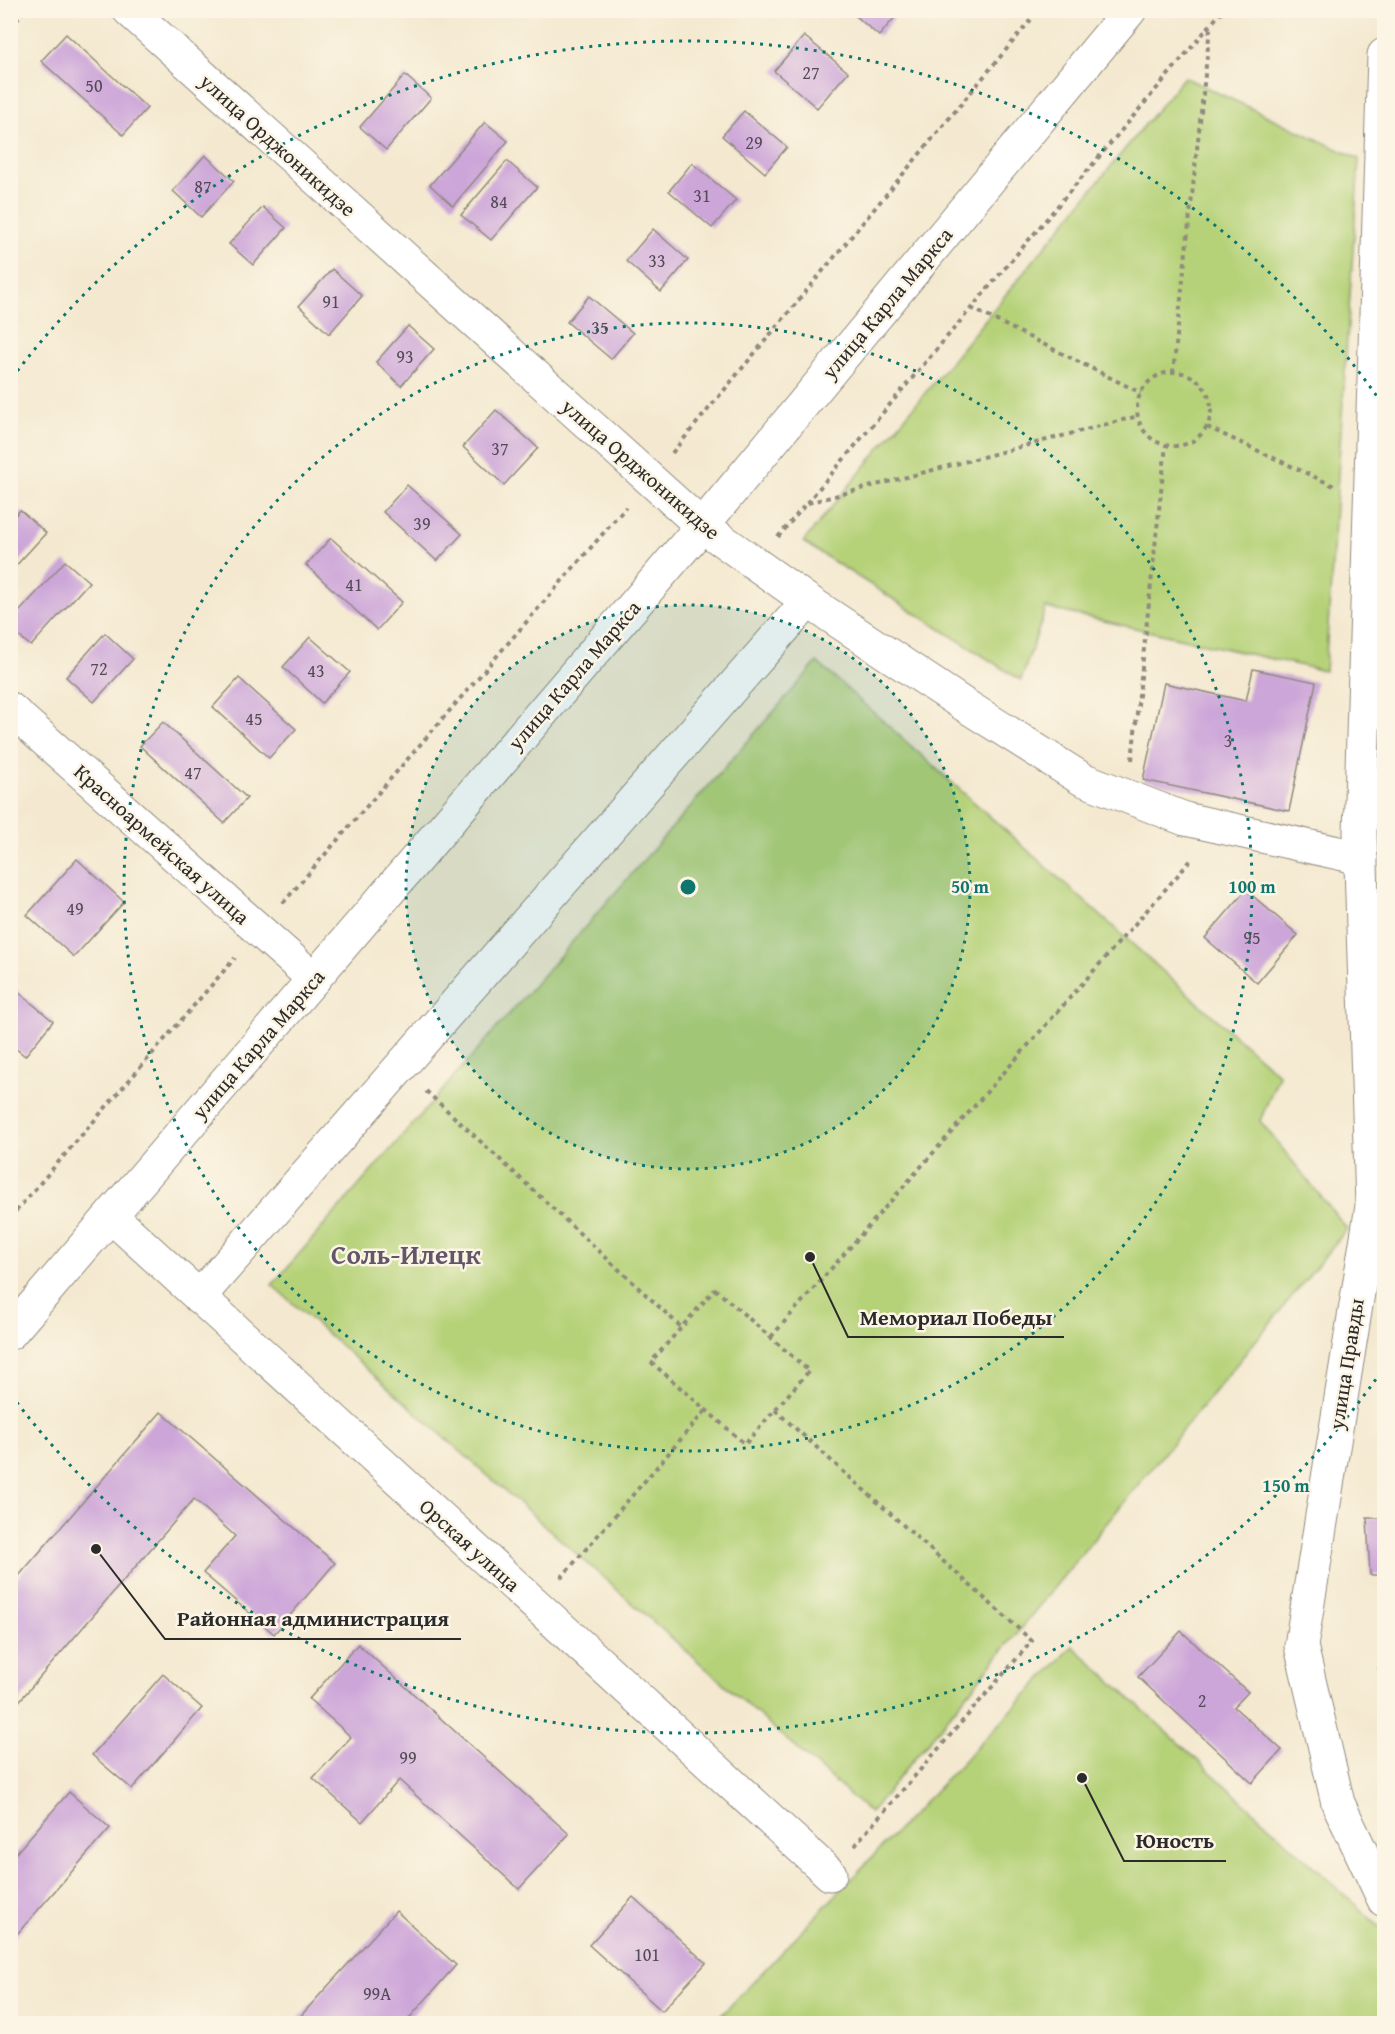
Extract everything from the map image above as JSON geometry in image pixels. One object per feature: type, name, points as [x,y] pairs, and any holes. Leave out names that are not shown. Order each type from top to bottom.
[{"type":"street","name":"улица Орджоникидзе","points":[[129,10],[702,526],[808,601],[963,704],[1082,779],[1185,819],[1361,858]]},
{"type":"street","name":"улица Карла Маркса","points":[[10,1333],[702,526],[1130,10]]},
{"type":"street","name":"улица Правды","points":[[1384,55],[1360,821],[1372,1206],[1301,1646],[1338,1803],[1384,1900]]},
{"type":"street","points":[[199,1297],[808,601]]},
{"type":"street","name":"Красноармейская улица","points":[[10,709],[314,979]]},
{"type":"street","name":"Орская улица","points":[[111,1216],[830,1874]]},
{"type":"path","points":[[10,27],[25,10]]},
{"type":"path","points":[[10,1218],[650,479],[1039,10]]},
{"type":"path","points":[[756,563],[1223,10]]},
{"type":"path","points":[[1173,373],[1210,26]]},
{"type":"path","points":[[971,308],[1141,393]]},
{"type":"path","points":[[1173,373],[1182,373],[1195,379],[1204,388],[1210,401],[1211,414],[1207,427],[1199,437],[1187,444],[1173,446],[1149,437],[1142,427],[1137,405],[1147,384],[1156,377],[1173,373]]},
{"type":"path","points":[[806,503],[1138,416]]},
{"type":"path","points":[[1207,427],[1370,503]]},
{"type":"path","points":[[1128,797],[1166,445]]},
{"type":"path","points":[[771,1337],[1221,827]]},
{"type":"path","points":[[400,1067],[681,1327]]},
{"type":"path","points":[[715,1289],[771,1337],[809,1371],[745,1444],[651,1362],[715,1289]]},
{"type":"path","points":[[536,1606],[706,1410]]},
{"type":"path","points":[[775,1410],[1032,1641],[830,1874]]},
{"type":"green space","points":[[1184,77],[1359,159],[1325,671],[1046,608],[1021,680],[803,542]]},
{"type":"green space","points":[[817,662],[1279,1075],[1260,1121],[1347,1229],[870,1813],[272,1285]]},
{"type":"green space","points":[[1073,1646],[1384,1931],[1384,2023],[714,2023]]},
{"type":"building","points":[[849,10],[901,10],[879,36]]},
{"type":"building","points":[[66,34],[147,108],[123,135],[41,61]]},
{"type":"building","points":[[804,36],[848,72],[817,108],[774,71]]},
{"type":"building","points":[[405,75],[431,98],[386,150],[360,127]]},
{"type":"building","points":[[744,111],[787,147],[765,173],[722,136]]},
{"type":"building","points":[[485,122],[508,141],[453,206],[430,185]]},
{"type":"building","points":[[205,155],[234,181],[201,217],[173,191]]},
{"type":"building","points":[[507,161],[537,187],[491,240],[461,215]]},
{"type":"building","points":[[692,163],[736,200],[712,228],[669,191]]},
{"type":"building","points":[[263,207],[286,228],[253,265],[229,244]]},
{"type":"building","points":[[653,229],[688,260],[661,292],[626,261]]},
{"type":"building","points":[[332,269],[362,296],[329,334],[299,306]]},
{"type":"building","points":[[589,296],[633,333],[611,359],[567,322]]},
{"type":"building","points":[[408,326],[434,349],[401,386],[376,362]]},
{"type":"building","points":[[496,410],[538,448],[504,485],[463,447]]},
{"type":"building","points":[[407,485],[462,534],[437,561],[383,512]]},
{"type":"building","points":[[20,510],[46,533],[10,572],[10,521]]},
{"type":"building","points":[[331,538],[402,602],[377,630],[306,565]]},
{"type":"building","points":[[65,561],[89,582],[31,646],[10,629],[10,622]]},
{"type":"building","points":[[105,633],[133,659],[94,702],[66,677]]},
{"type":"building","points":[[310,637],[350,672],[322,703],[283,667]]},
{"type":"building","points":[[1253,669],[1316,682],[1289,811],[1143,780],[1164,683],[1246,701]]},
{"type":"building","points":[[239,678],[296,729],[269,758],[213,707]]},
{"type":"building","points":[[163,722],[247,798],[224,823],[140,746]]},
{"type":"building","points":[[77,859],[124,902],[74,957],[27,915]]},
{"type":"building","points":[[1246,890],[1298,935],[1257,983],[1205,938]]},
{"type":"building","points":[[10,985],[53,1021],[25,1056],[10,1044]]},
{"type":"building","points":[[161,1412],[335,1563],[274,1634],[203,1573],[235,1536],[194,1499],[15,1706],[10,1702],[10,1586]]},
{"type":"building","points":[[1367,1518],[1384,1518],[1384,1575],[1370,1575]]},
{"type":"building","points":[[1181,1631],[1248,1692],[1234,1707],[1282,1750],[1252,1783],[1138,1677]]},
{"type":"building","points":[[358,1644],[569,1834],[519,1889],[399,1780],[362,1822],[313,1778],[351,1737],[309,1699]]},
{"type":"building","points":[[1384,1667],[1384,1693],[1383,1693],[1378,1668]]},
{"type":"building","points":[[163,1674],[202,1708],[132,1789],[92,1755]]},
{"type":"building","points":[[69,1792],[110,1828],[10,1942],[10,1860]]},
{"type":"building","points":[[633,1897],[706,1963],[662,2011],[589,1945]]},
{"type":"building","points":[[396,1911],[456,1965],[404,2024],[301,2024],[297,2020]]},
{"type":"place","name":"Мемориал Победы","points":[[810,1257]]},
{"type":"place","name":"Районная администрация","points":[[96,1549]]},
{"type":"place","name":"Юность","points":[[1082,1778]]},
{"type":"district","name":"Соль-Илецк","points":[[406,1254]]}]
